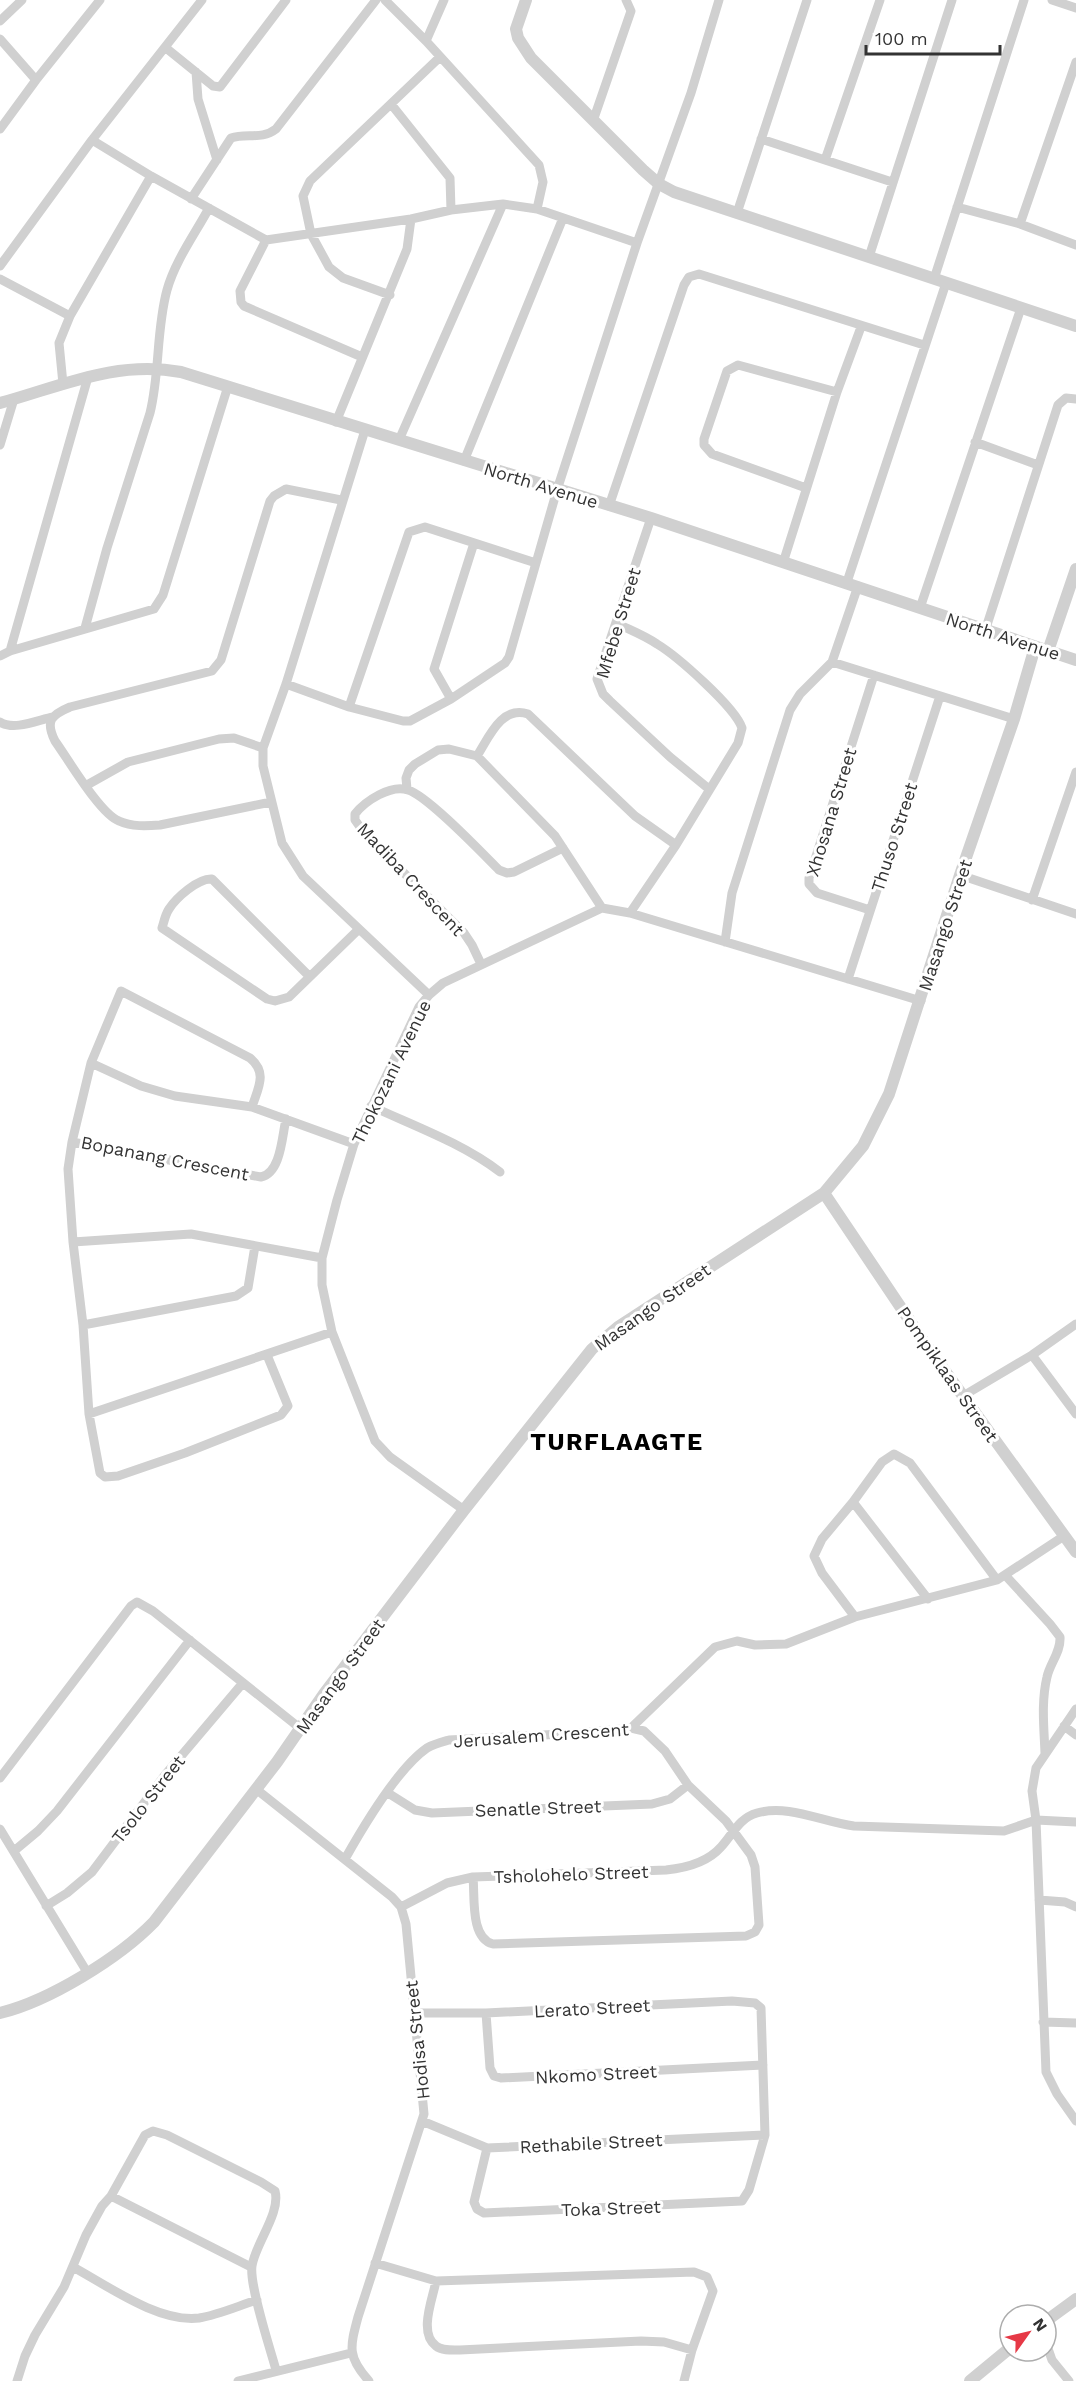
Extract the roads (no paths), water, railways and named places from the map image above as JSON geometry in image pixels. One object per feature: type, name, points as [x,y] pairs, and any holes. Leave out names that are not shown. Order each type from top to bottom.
[{"type":"street","points":[[0,21],[22,0]]},
{"type":"street","points":[[0,129],[100,0]]},
{"type":"street","points":[[0,266],[92,140],[202,0]]},
{"type":"street","points":[[166,48],[213,86],[223,85],[286,0]]},
{"type":"street","points":[[191,199],[231,138],[262,136],[276,129],[376,0]]},
{"type":"street","points":[[385,0],[426,41],[539,165],[543,174],[543,182],[537,209]]},
{"type":"street","points":[[426,41],[444,0]]},
{"type":"street","points":[[526,0],[516,28],[524,48],[593,121],[659,184],[674,192],[1076,326]]},
{"type":"street","points":[[593,121],[631,11],[626,0]]},
{"type":"street","points":[[286,684],[349,707],[410,721],[451,699],[505,663],[509,657],[558,490],[637,243],[691,93],[719,0]]},
{"type":"street","points":[[737,213],[807,0]]},
{"type":"street","points":[[825,160],[879,0]]},
{"type":"street","points":[[869,257],[952,0]]},
{"type":"street","points":[[725,942],[732,893],[790,710],[800,694],[832,662],[852,584],[924,345],[957,207],[1024,0]]},
{"type":"street","points":[[1052,0],[1076,8]]},
{"type":"street","points":[[0,39],[36,80]]},
{"type":"street","points":[[390,295],[335,274],[311,234],[303,196],[310,181],[440,57]]},
{"type":"street","points":[[1020,224],[1076,62]]},
{"type":"street","points":[[196,72],[198,99],[217,159]]},
{"type":"street","points":[[391,104],[450,178],[451,210]]},
{"type":"street","points":[[761,139],[892,182]]},
{"type":"street","points":[[92,140],[191,199],[266,240],[411,219],[451,210],[503,204],[537,209],[637,243]]},
{"type":"street","points":[[63,384],[59,343],[70,316],[151,176]]},
{"type":"street","points":[[399,440],[503,204]]},
{"type":"street","points":[[957,207],[1020,224],[1076,245]]},
{"type":"street","points":[[85,628],[107,548],[150,413],[167,289],[209,208]]},
{"type":"street","points":[[464,461],[563,218]]},
{"type":"street","points":[[336,422],[407,249],[411,219]]},
{"type":"street","points":[[266,240],[240,291],[241,302],[244,306],[362,357]]},
{"type":"street","points":[[609,506],[684,285],[689,277],[699,274],[924,345]]},
{"type":"street","points":[[0,279],[70,316]]},
{"type":"street","points":[[920,608],[1021,308]]},
{"type":"street","points":[[783,563],[837,392],[861,327]]},
{"type":"street","points":[[806,488],[712,454],[704,445],[727,371],[738,365],[837,392]]},
{"type":"street","name":"North Avenue","points":[[0,403],[87,377],[127,368],[157,368],[181,372],[651,518],[1076,660]]},
{"type":"street","points":[[10,651],[87,377]]},
{"type":"street","points":[[0,656],[85,628],[147,613],[158,604],[228,386]]},
{"type":"street","points":[[985,631],[1058,405],[1066,398],[1076,399]]},
{"type":"street","points":[[0,445],[14,399]]},
{"type":"street","points":[[364,430],[286,684],[263,748],[263,766],[282,843],[292,861],[303,876],[429,995]]},
{"type":"street","points":[[975,442],[1038,465]]},
{"type":"street","points":[[0,722],[9,726],[53,717],[70,707],[212,671],[221,660],[270,501],[286,489],[341,501]]},
{"type":"street","name":"Mfebe Street","points":[[651,518],[597,679],[603,694],[670,757],[709,789]]},
{"type":"street","points":[[349,707],[409,532],[425,527],[536,563]]},
{"type":"street","points":[[451,699],[436,677],[434,669],[474,543]]},
{"type":"street","points":[[1048,651],[1076,568]]},
{"type":"street","points":[[616,624],[659,645],[734,712],[742,728],[741,735],[676,845],[630,913]]},
{"type":"street","name":"Masango Street","points":[[6,2011],[44,1997],[87,1972],[136,1939],[154,1922],[301,1730],[330,1686],[464,1510],[591,1349],[618,1327],[824,1192],[863,1146],[890,1094],[960,875],[1014,719],[1035,647]]},
{"type":"street","points":[[832,662],[1014,719]]},
{"type":"street","name":"Xhosana Street","points":[[870,910],[817,893],[809,884],[809,878],[874,675]]},
{"type":"street","name":"Thuso Street","points":[[848,979],[940,696]]},
{"type":"street","points":[[477,756],[497,724],[508,714],[518,711],[528,714],[635,816],[676,845]]},
{"type":"street","points":[[53,717],[49,724],[50,731],[111,817],[119,821],[144,826],[160,825],[271,802]]},
{"type":"street","points":[[87,785],[128,762],[219,739],[234,738],[263,748]]},
{"type":"street","points":[[563,848],[514,872],[507,873],[500,870],[428,802],[407,789],[406,778],[409,770],[438,750],[449,749],[477,756],[541,819],[563,848],[602,908],[630,913],[921,1001]]},
{"type":"street","points":[[1032,900],[1076,772]]},
{"type":"street","name":"Madiba Crescent","points":[[407,789],[395,789],[384,793],[358,809],[355,820],[364,834],[464,933],[481,964]]},
{"type":"street","points":[[960,875],[1076,914]]},
{"type":"street","points":[[309,976],[212,879],[206,878],[199,882],[174,903],[165,916],[162,928],[267,999],[275,1001],[289,997],[359,929]]},
{"type":"street","name":"Thokozani Avenue","points":[[464,1510],[390,1457],[375,1441],[332,1332],[322,1285],[322,1258],[354,1144],[419,1007],[442,984],[602,908]]},
{"type":"street","name":"Bopanang Crescent","points":[[252,1107],[261,1080],[261,1072],[257,1064],[250,1058],[121,991],[90,1063],[72,1142],[261,1177],[273,1170],[286,1119]]},
{"type":"street","points":[[90,1063],[141,1086],[175,1096],[252,1107],[354,1144]]},
{"type":"street","points":[[371,1106],[449,1142],[486,1161],[500,1172]]},
{"type":"street","points":[[72,1142],[68,1169],[73,1242],[83,1324],[88,1414],[100,1473],[105,1477],[118,1476],[185,1453],[281,1415],[288,1406],[267,1355]]},
{"type":"street","name":"Pompiklaas Street","points":[[824,1192],[904,1314],[1076,1552]]},
{"type":"street","points":[[73,1242],[191,1234],[322,1258]]},
{"type":"street","points":[[83,1324],[236,1296],[248,1288],[255,1246]]},
{"type":"street","points":[[963,1396],[1032,1355],[1076,1324]]},
{"type":"street","points":[[88,1414],[332,1332]]},
{"type":"street","points":[[1032,1355],[1076,1414]]},
{"type":"street","points":[[855,1617],[822,1573],[814,1556],[822,1539],[889,1456],[899,1455],[910,1463],[1001,1578],[1060,1637],[1059,1648],[1047,1674],[1044,1692],[1045,1753]]},
{"type":"street","points":[[853,1502],[928,1599]]},
{"type":"street","points":[[632,1728],[715,1647],[737,1641],[755,1645],[786,1644],[855,1617],[1001,1578],[1064,1536]]},
{"type":"street","points":[[0,1778],[134,1603],[145,1605],[301,1730]]},
{"type":"street","points":[[14,1851],[38,1831],[57,1810],[190,1640]]},
{"type":"street","name":"Tsolo Street","points":[[46,1906],[67,1893],[92,1872],[165,1774],[242,1684]]},
{"type":"street","points":[[1076,1709],[1045,1753],[1034,1777],[1032,1791],[1036,1820],[1040,1900],[1046,2072],[1057,2094],[1076,2121]]},
{"type":"street","points":[[1064,1726],[1076,1735]]},
{"type":"street","name":"Jerusalem Crescent","points":[[345,1859],[368,1820],[410,1764],[425,1749],[437,1743],[449,1740],[632,1728],[644,1731],[655,1740],[688,1785],[715,1809],[752,1855],[759,1925],[755,1932],[746,1936],[494,1944],[485,1941],[479,1934],[473,1877]]},
{"type":"street","name":"Senatle Street","points":[[388,1793],[415,1810],[432,1813],[652,1804],[670,1799],[688,1785]]},
{"type":"street","points":[[256,1789],[392,1897],[401,1907]]},
{"type":"street","name":"Tsholohelo Street","points":[[401,1907],[447,1883],[473,1877],[677,1869],[699,1863],[713,1854],[747,1817],[774,1810],[854,1826],[1004,1831],[1036,1820]]},
{"type":"street","points":[[1036,1820],[1076,1822]]},
{"type":"street","points":[[0,1829],[87,1972]]},
{"type":"street","points":[[1040,1900],[1065,1902],[1076,1907]]},
{"type":"street","name":"Hodisa Street","points":[[351,2353],[351,2343],[358,2317],[422,2121],[424,2103],[406,1924],[401,1907]]},
{"type":"street","name":"Lerato Street","points":[[415,2013],[486,2013],[732,2001],[755,2003],[761,2008],[762,2014],[763,2065]]},
{"type":"street","name":"Nkomo Street","points":[[486,2013],[490,2068],[494,2076],[501,2078],[763,2065]]},
{"type":"street","points":[[1044,2022],[1076,2023]]},
{"type":"street","points":[[763,2065],[765,2135]]},
{"type":"street","name":"Rethabile Street","points":[[422,2121],[487,2148],[765,2135]]},
{"type":"street","points":[[17,2381],[20,2367],[35,2335],[73,2268],[86,2235],[150,2131],[167,2135],[272,2188],[276,2196],[275,2204],[251,2267],[257,2300],[276,2370]]},
{"type":"street","name":"Toka Street","points":[[487,2148],[474,2202],[481,2211],[489,2213],[733,2203],[742,2201],[746,2197],[765,2135]]},
{"type":"street","points":[[111,2196],[251,2267]]},
{"type":"street","points":[[375,2263],[436,2281],[694,2272],[702,2274],[710,2281],[713,2295],[692,2350],[684,2381]]},
{"type":"street","points":[[73,2268],[156,2311],[178,2318],[201,2318],[257,2300]]},
{"type":"street","points":[[436,2281],[427,2327],[431,2341],[441,2349],[641,2341],[664,2342],[692,2350]]},
{"type":"street","points":[[1058,2312],[1076,2299]]},
{"type":"street","points":[[238,2381],[351,2353],[357,2367],[369,2381]]},
{"type":"street","points":[[970,2381],[998,2358]]},
{"type":"street","points":[[1054,2363],[1069,2381]]},
{"type":"district","name":"TURFLAAGTE","points":[[617,1442]]}]
